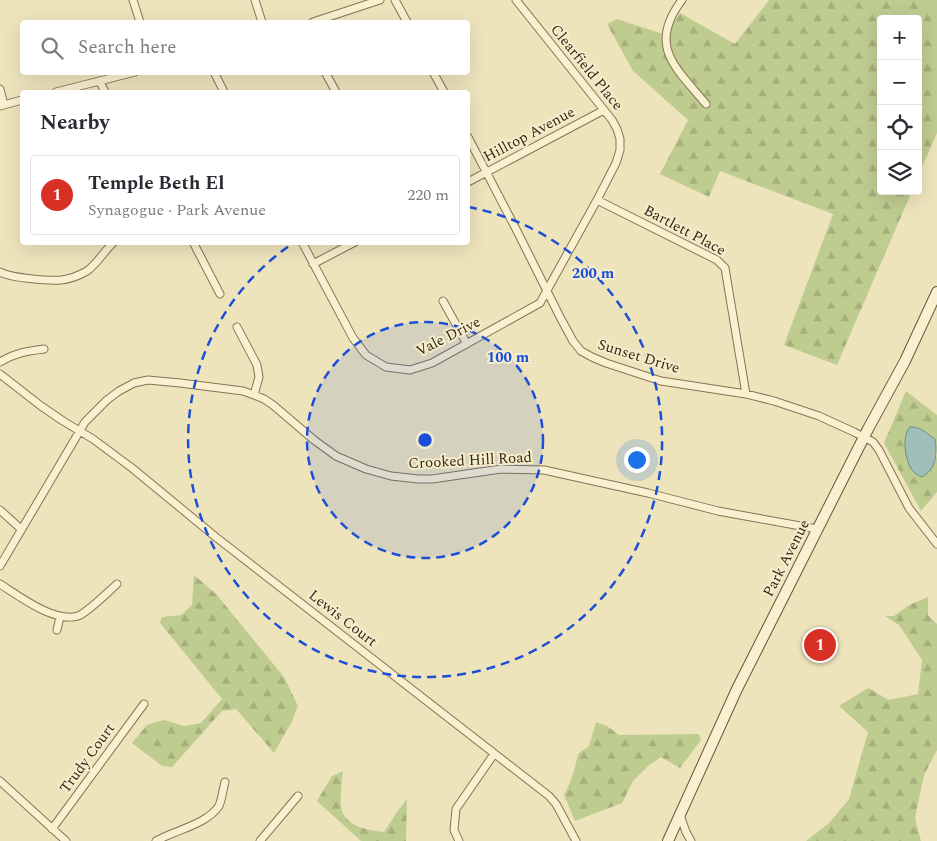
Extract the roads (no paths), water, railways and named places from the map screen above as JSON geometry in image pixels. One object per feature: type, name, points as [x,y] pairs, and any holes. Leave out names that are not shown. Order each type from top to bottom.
[{"type":"main road","name":"Park Avenue","points":[[670,840],[737,689],[864,437],[905,361],[937,292]]},
{"type":"street","points":[[133,0],[139,20]]},
{"type":"street","points":[[256,0],[261,20]]},
{"type":"street","points":[[319,20],[380,0]]},
{"type":"street","points":[[395,0],[406,20]]},
{"type":"street","name":"Clearfield Place","points":[[516,0],[612,120],[620,139],[620,150],[616,163],[547,290]]},
{"type":"street","points":[[682,0],[669,21],[666,35],[667,50],[674,66],[706,104]]},
{"type":"street","points":[[65,90],[125,75]]},
{"type":"street","points":[[216,75],[223,90]]},
{"type":"street","points":[[327,75],[335,90]]},
{"type":"street","points":[[435,75],[443,90]]},
{"type":"street","points":[[100,82],[104,90]]},
{"type":"street","points":[[0,89],[2,105],[20,100]]},
{"type":"street","name":"Hilltop Avenue","points":[[470,181],[604,110]]},
{"type":"street","name":"Sunset Drive","points":[[470,141],[573,341],[581,350],[606,363],[661,381],[746,394],[774,401],[819,416],[864,437]]},
{"type":"street","name":"Bartlett Place","points":[[597,200],[717,260],[725,268],[746,394]]},
{"type":"street","points":[[0,272],[14,277],[61,280],[84,272],[94,265],[111,245]]},
{"type":"street","points":[[195,245],[220,294]]},
{"type":"street","name":"Vale Drive","points":[[304,245],[353,338],[366,355],[386,367],[410,370],[432,363],[540,303],[547,290]]},
{"type":"street","points":[[313,264],[349,245]]},
{"type":"street","points":[[443,301],[467,344]]},
{"type":"street","points":[[237,327],[257,365],[259,377],[254,394]]},
{"type":"street","points":[[0,362],[12,355],[44,349]]},
{"type":"street","points":[[0,374],[41,406],[79,430]]},
{"type":"street","name":"Crooked Hill Road","points":[[0,566],[84,422],[107,400],[120,391],[134,383],[148,380],[243,391],[254,394],[273,405],[336,456],[366,469],[391,476],[432,479],[501,469],[544,470],[718,511],[817,529]]},
{"type":"street","name":"Lewis Court","points":[[79,430],[132,468],[217,538],[549,796],[556,804],[576,841]]},
{"type":"street","points":[[864,437],[873,442],[879,450],[909,508],[937,544]]},
{"type":"street","points":[[0,510],[21,529]]},
{"type":"street","points":[[0,584],[38,608],[60,617],[78,616],[117,584]]},
{"type":"street","points":[[57,630],[60,617]]},
{"type":"street","name":"Trudy Court","points":[[52,828],[144,704]]},
{"type":"street","points":[[459,841],[454,830],[456,809],[494,754]]},
{"type":"street","points":[[0,781],[66,841]]},
{"type":"street","points":[[156,841],[212,814],[220,804],[224,782]]},
{"type":"street","points":[[260,841],[298,796]]},
{"type":"street","points":[[680,815],[691,841]]},
{"type":"water","points":[[910,427],[920,429],[935,439],[935,460],[931,469],[922,477],[912,469],[905,450],[907,431]]},
{"type":"place","name":"Temple Beth El","points":[[820,645]]}]
